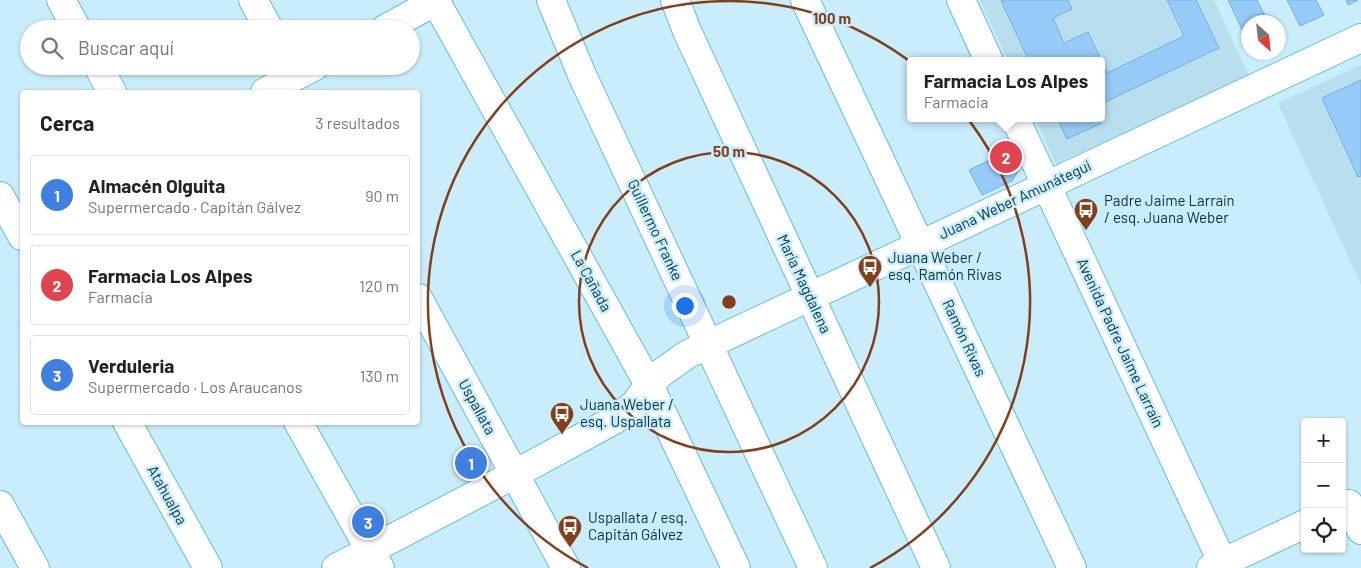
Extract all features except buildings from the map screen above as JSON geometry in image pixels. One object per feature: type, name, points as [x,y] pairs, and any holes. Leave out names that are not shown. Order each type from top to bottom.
[{"type":"street","points":[[61,0],[72,20]]},
{"type":"street","points":[[253,0],[264,20]]},
{"type":"street","points":[[401,20],[437,0]]},
{"type":"street","name":"La Cañada","points":[[437,0],[649,385],[736,568]]},
{"type":"street","name":"Guillermo Franke","points":[[551,0],[582,75],[813,568]]},
{"type":"street","name":"María Magdalena","points":[[675,0],[687,31],[936,568]]},
{"type":"street","name":"Ramón Rivas","points":[[805,0],[1072,568]]},
{"type":"street","points":[[960,0],[987,57]]},
{"type":"street","name":"Juana Weber Amunátegui","points":[[336,568],[375,559],[515,474],[614,420],[634,405],[649,385],[674,363],[688,354],[1361,38]]},
{"type":"street","points":[[103,75],[111,90]]},
{"type":"street","points":[[269,90],[301,75]]},
{"type":"street","name":"Avenida Padre Jaime Larraín","points":[[1017,122],[1219,566]]},
{"type":"street","points":[[0,196],[15,228]]},
{"type":"street","name":"Uspallata","points":[[420,302],[566,568]]},
{"type":"street","name":"Atahualpa","points":[[129,425],[208,568]]},
{"type":"street","points":[[300,425],[375,559]]},
{"type":"street","points":[[1351,503],[1361,530]]},
{"type":"street","points":[[0,505],[35,568]]},
{"type":"street","points":[[1219,566],[1301,526]]},
{"type":"shaded area","points":[[980,0],[1214,0],[1249,75],[1056,164],[1037,122],[1105,122],[1105,57],[1006,57]]},
{"type":"shaded area","points":[[1361,65],[1361,285],[1278,103]]},
{"type":"place","name":"Farmacia Los Alpes","points":[[1006,157]]},
{"type":"place","name":"Padre Jaime Larraín / esq. Juana Weber","points":[[1086,231]]},
{"type":"place","name":"Juana Weber / esq. Ramón Rivas","points":[[870,288]]},
{"type":"place","name":"Juana Weber / esq. Uspallata","points":[[562,435]]},
{"type":"place","name":"Almacén Olguita","points":[[471,463]]},
{"type":"place","name":"Verduleria","points":[[368,522]]},
{"type":"place","name":"Uspallata / esq. Capitán Gálvez","points":[[570,548]]}]
